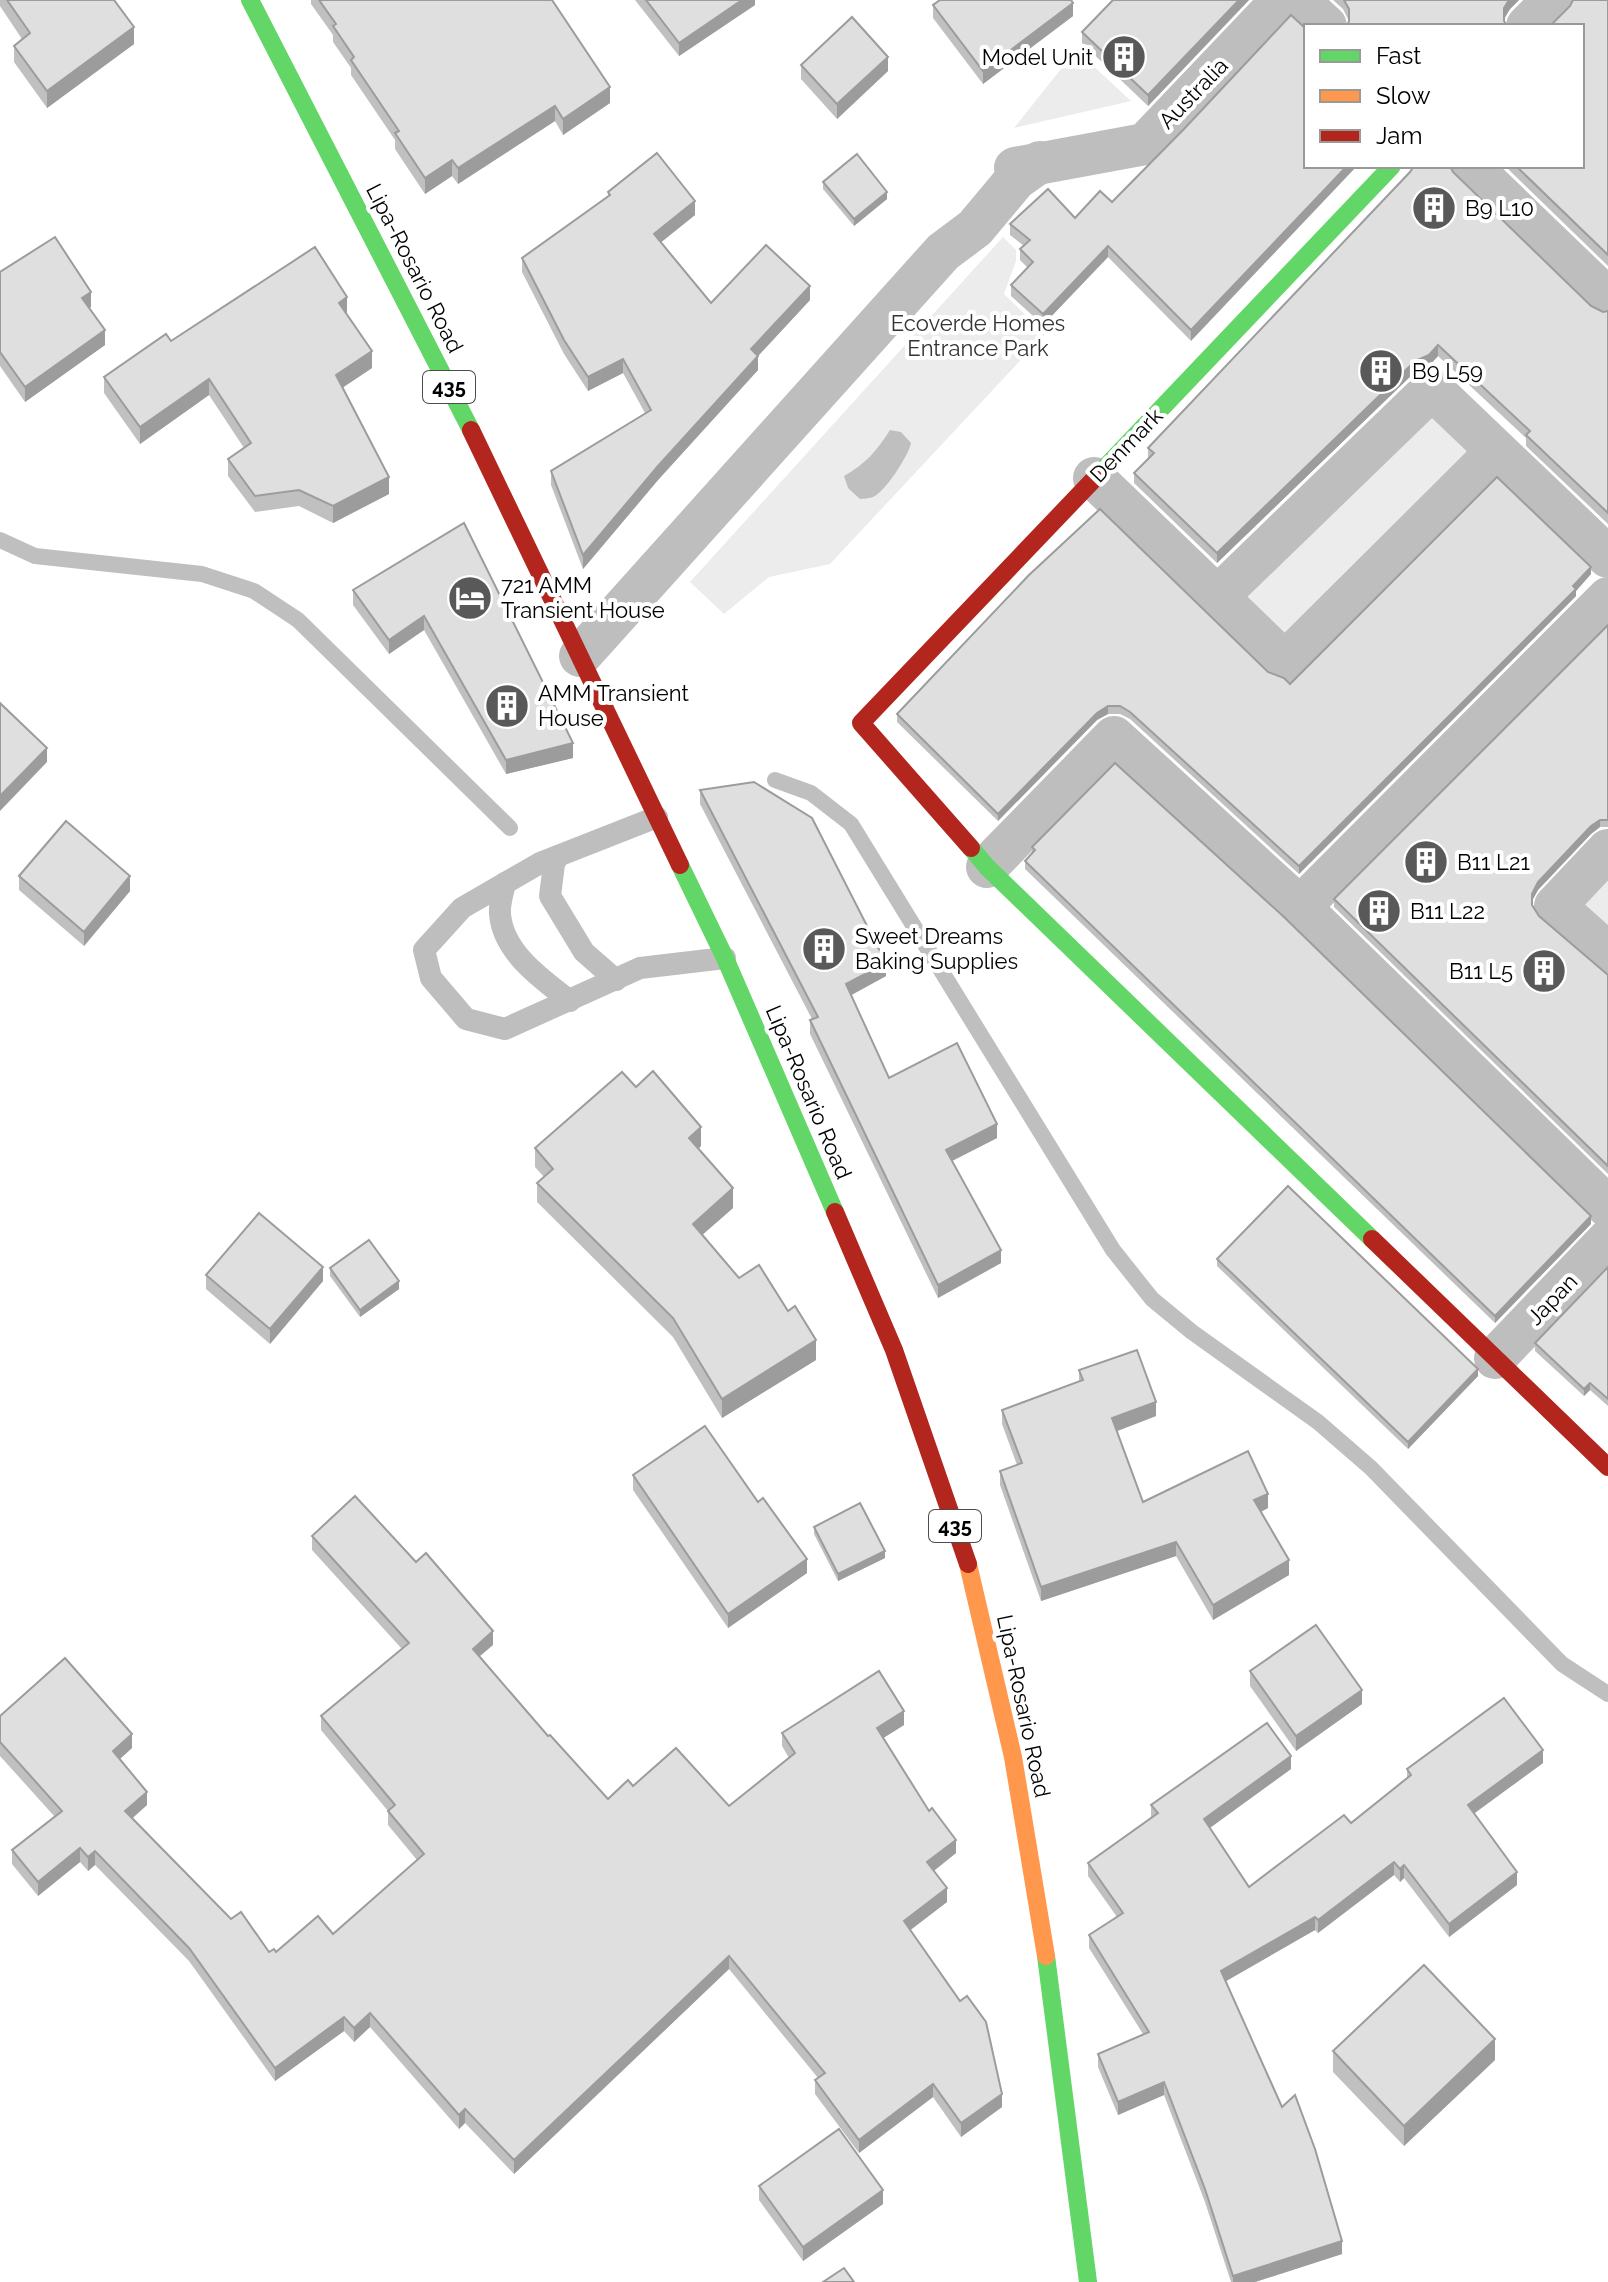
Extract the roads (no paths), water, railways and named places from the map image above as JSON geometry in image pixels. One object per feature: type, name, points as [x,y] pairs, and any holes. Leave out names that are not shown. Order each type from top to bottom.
[{"type":"main road","name":"Lipa-Rosario Road","points":[[250,0],[474,435],[725,958],[894,1350],[970,1569],[1015,1772],[1055,2014],[1088,2282]]},
{"type":"main road","name":"Denmark","points":[[987,867],[861,723],[1390,168]]},
{"type":"main road","points":[[987,867],[1608,1467]]},
{"type":"street","name":"Australia","points":[[580,656],[943,252],[964,215],[985,189],[1006,172],[1040,162],[1145,144],[1282,0]]},
{"type":"street","points":[[1298,0],[1324,24]]},
{"type":"street","points":[[1529,24],[1553,0]]},
{"type":"street","points":[[1472,168],[1608,299]]},
{"type":"street","points":[[1217,597],[1432,389],[1608,557]]},
{"type":"street","points":[[1094,478],[1285,662],[1496,452]]},
{"type":"street","points":[[1300,907],[1608,598]]},
{"type":"street","points":[[987,867],[1114,737],[1300,907],[1608,1207]]},
{"type":"street","points":[[1608,850],[1555,906],[1608,953]]},
{"type":"street","name":"Japan","points":[[1495,1358],[1608,1240]]},
{"type":"lane","points":[[657,817],[540,863],[462,908],[424,950],[431,978],[466,1019],[505,1029],[640,968],[725,958]]},
{"type":"lane","points":[[558,856],[550,896],[584,952],[616,980]]},
{"type":"lane","points":[[505,883],[500,915],[507,937],[532,970],[570,1001]]},
{"type":"waterway","points":[[0,540],[35,556],[202,574],[254,591],[298,620],[510,828]]},
{"type":"waterway","points":[[775,780],[811,793],[851,824],[1113,1250],[1152,1299],[1192,1332],[1318,1422],[1371,1468],[1562,1664],[1608,1694]]},
{"type":"place","name":"Model Unit","points":[[1124,57]]},
{"type":"place","name":"B9 L10","points":[[1434,208]]},
{"type":"place","name":"B9 L59","points":[[1381,371]]},
{"type":"place","name":"721 AMM Transient House","points":[[470,598]]},
{"type":"place","name":"AMM Transient House","points":[[507,706]]},
{"type":"place","name":"B11 L21","points":[[1426,862]]},
{"type":"place","name":"B11 L22","points":[[1379,911]]},
{"type":"place","name":"Sweet Dreams Baking Supplies","points":[[824,949]]},
{"type":"place","name":"B11 L5","points":[[1544,971]]},
{"type":"park label","name":"Ecoverde Homes Entrance Park","points":[[978,336]]}]
